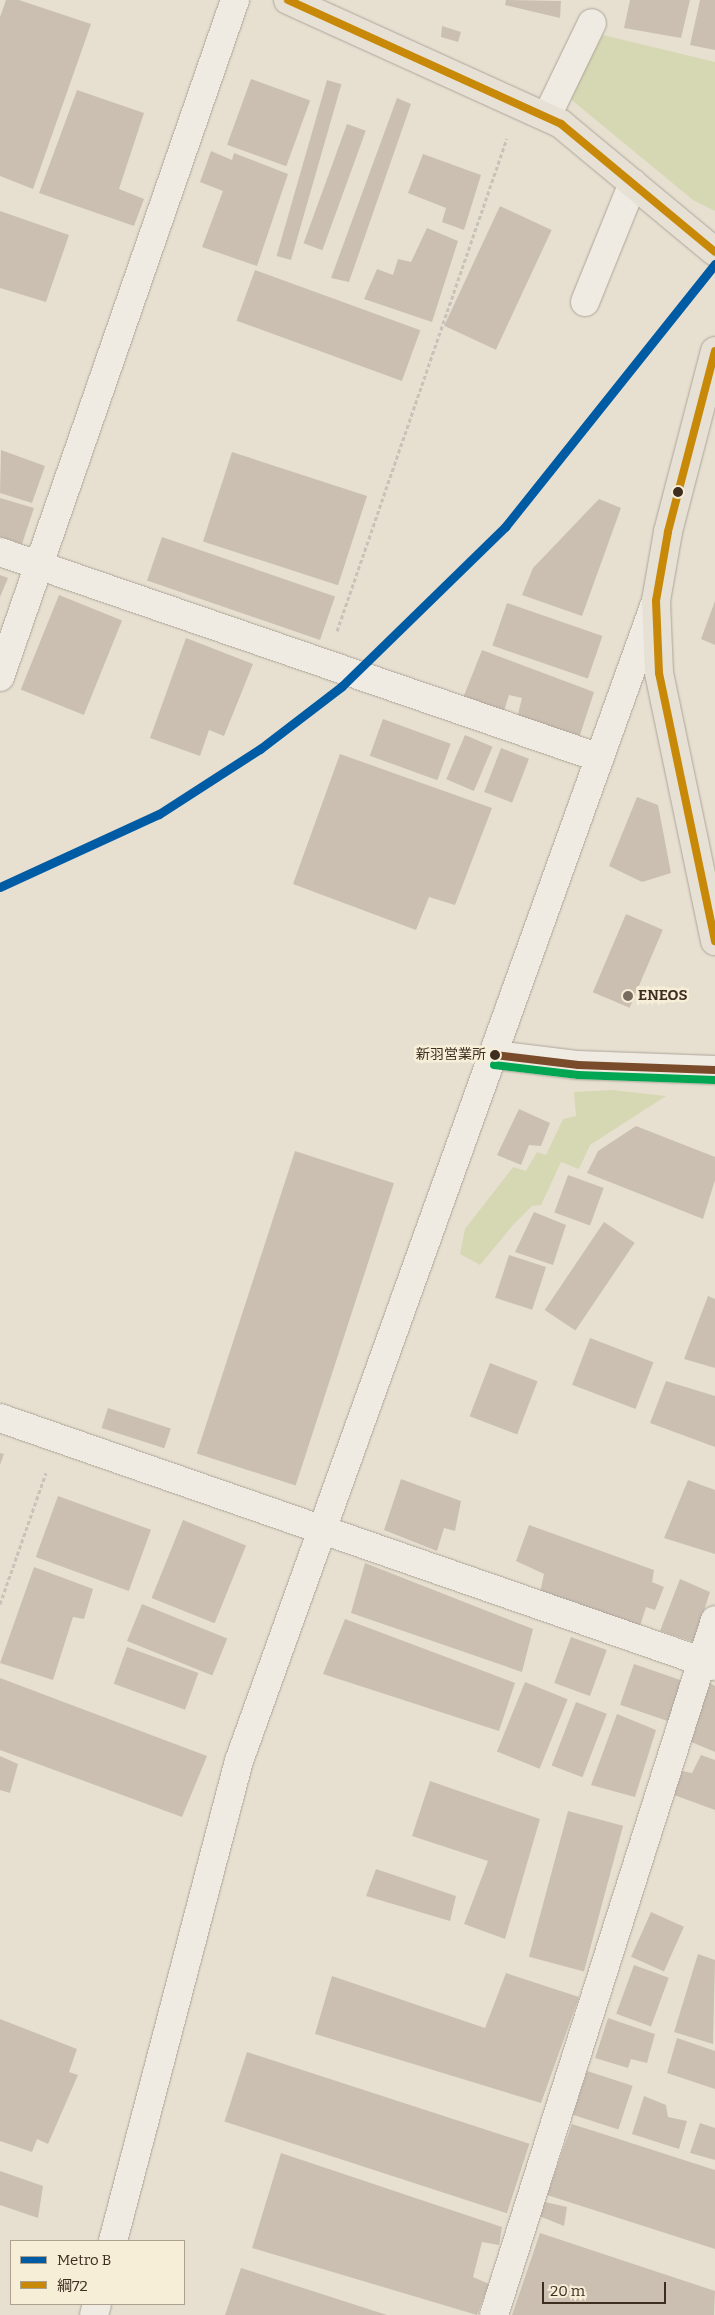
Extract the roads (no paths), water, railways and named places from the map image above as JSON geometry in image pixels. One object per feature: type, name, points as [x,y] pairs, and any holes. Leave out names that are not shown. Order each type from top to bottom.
[{"type":"main road","points":[[288,0],[547,116],[633,183],[715,252]]},
{"type":"main road","points":[[715,351],[668,532],[656,601],[659,673],[715,941]]},
{"type":"street","points":[[0,676],[235,0]]},
{"type":"street","points":[[547,116],[592,23]]},
{"type":"street","points":[[585,302],[633,183]]},
{"type":"street","points":[[0,552],[600,758]]},
{"type":"street","points":[[113,2240],[238,1761],[319,1532],[495,1055],[656,601]]},
{"type":"street","points":[[495,1055],[578,1065],[715,1070]]},
{"type":"street","points":[[0,1418],[319,1532],[708,1664]]},
{"type":"street","points":[[494,2315],[708,1664],[715,1620]]},
{"type":"metro line","name":"B","points":[[0,887],[159,814],[260,749],[342,686],[505,527],[715,264]]},
{"type":"place","name":"ENEOS","points":[[628,996]]},
{"type":"place","name":"新羽営業所","points":[[495,1055]]}]
